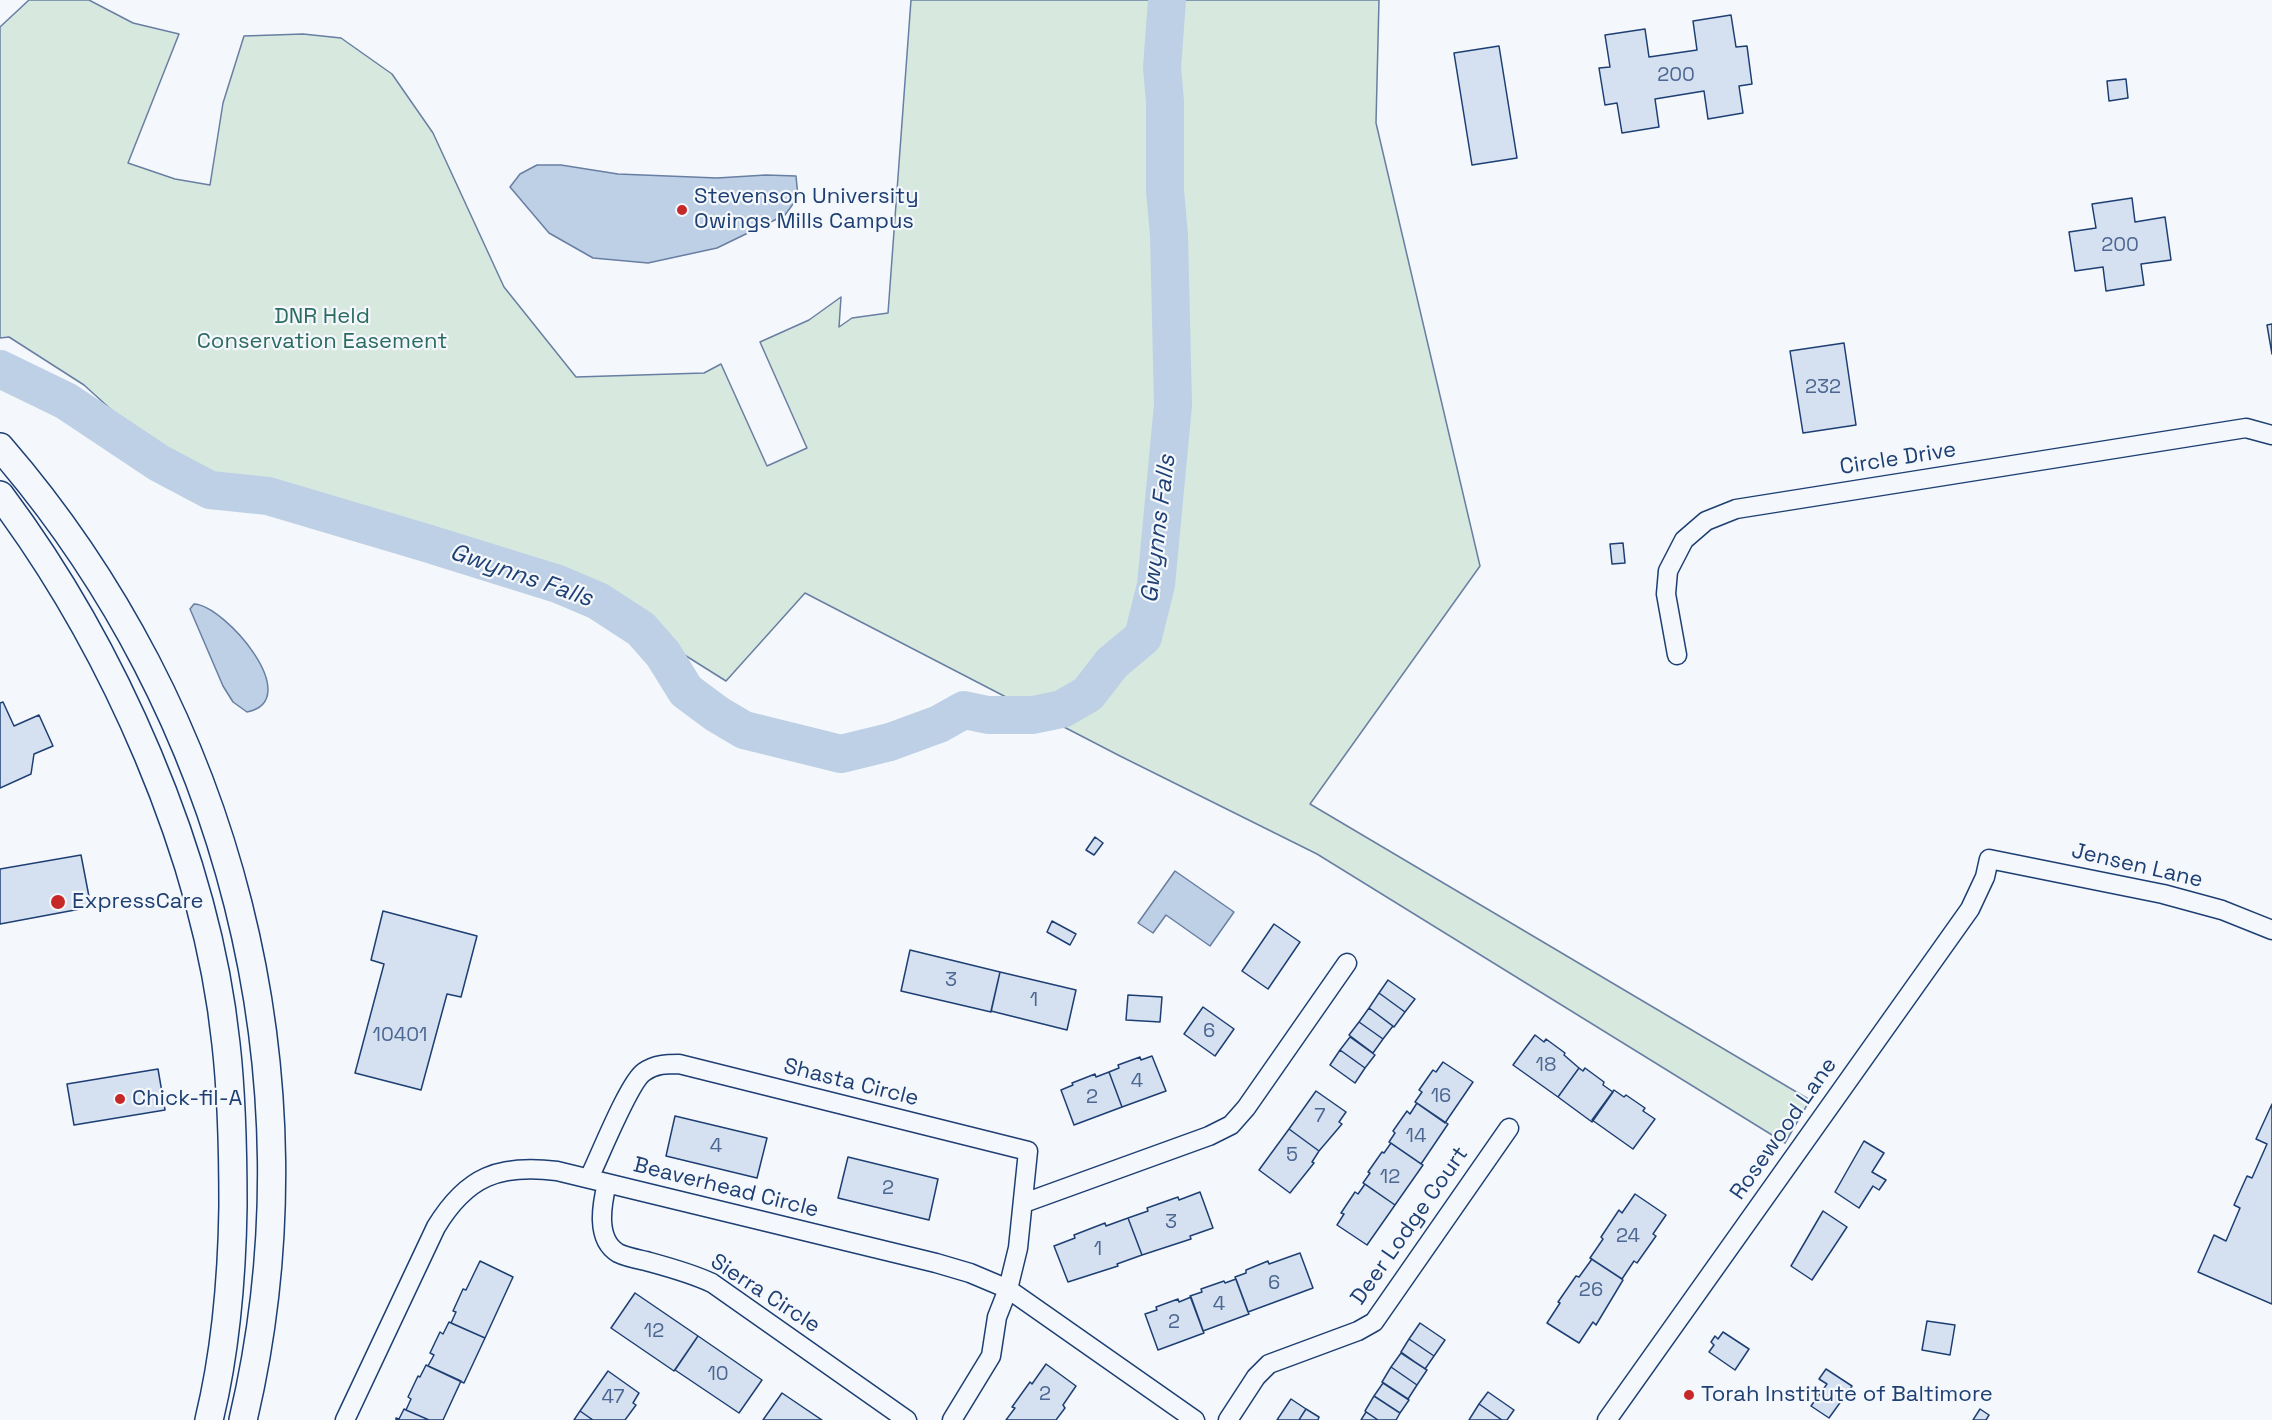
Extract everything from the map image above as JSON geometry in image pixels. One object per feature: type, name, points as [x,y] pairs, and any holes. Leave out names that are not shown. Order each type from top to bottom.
[{"type":"main road","points":[[0,447],[71,537],[99,578],[139,646],[176,719],[205,793],[236,894],[255,989],[270,1124],[270,1198],[265,1285],[255,1360],[243,1420]]},
{"type":"main road","points":[[0,495],[62,587],[114,682],[174,825],[190,872],[209,943],[226,1042],[233,1155],[232,1261],[218,1384],[209,1420]]},
{"type":"street","name":"Circle Drive","points":[[1677,655],[1666,594],[1668,571],[1684,540],[1706,521],[1736,508],[2272,424]]},
{"type":"street","name":"Circle Drive","points":[[2246,428],[2272,435]]},
{"type":"street","name":"Jensen Lane","points":[[1989,859],[2163,894],[2223,910],[2272,930]]},
{"type":"street","name":"Rosewood Lane","points":[[1607,1420],[1970,909],[1985,877],[1989,859]]},
{"type":"street","points":[[1024,1203],[1209,1136],[1231,1125],[1246,1108],[1347,963]]},
{"type":"street","name":"Shasta Circle","points":[[589,1178],[641,1073],[658,1066],[680,1064],[1028,1151],[1018,1248],[1008,1289]]},
{"type":"street","name":"Deer Lodge Court","points":[[1228,1420],[1256,1377],[1269,1364],[1358,1331],[1374,1322],[1509,1128]]},
{"type":"street","name":"Beaverhead Circle","points":[[345,1420],[436,1227],[448,1209],[462,1192],[504,1170],[530,1167],[589,1178],[970,1273],[1008,1289],[1195,1420]]},
{"type":"street","name":"Sierra Circle","points":[[607,1183],[601,1210],[602,1225],[608,1241],[618,1253],[693,1274],[712,1283],[907,1420]]},
{"type":"street","points":[[952,1420],[991,1356],[997,1317],[1008,1289]]},
{"type":"green space","name":"DNR Held Conservation Easement","points":[[29,0],[89,0],[133,23],[179,34],[128,163],[175,179],[210,185],[223,103],[244,36],[303,34],[341,38],[392,74],[433,133],[504,287],[576,377],[704,373],[721,364],[767,466],[807,448],[760,342],[809,320],[841,297],[839,327],[852,318],[888,313],[911,0],[1379,0],[1376,123],[1480,566],[1310,804],[1810,1100],[1785,1143],[1317,854],[1120,756],[805,593],[726,681],[624,617],[533,572],[298,510],[213,502],[84,385],[9,337],[0,338],[0,27]]},
{"type":"water","points":[[537,165],[561,165],[618,174],[717,178],[796,176],[798,197],[785,215],[717,248],[648,263],[593,258],[549,233],[510,187],[520,174]]},
{"type":"water","points":[[194,604],[208,608],[224,620],[240,635],[254,654],[264,673],[268,690],[263,704],[247,712],[233,702],[223,686],[190,609]]},
{"type":"water","points":[[1175,871],[1234,912],[1210,946],[1166,915],[1153,933],[1138,923]]},
{"type":"building","points":[[1731,15],[1736,47],[1747,46],[1752,84],[1739,86],[1743,113],[1708,119],[1704,91],[1655,99],[1659,127],[1622,133],[1617,103],[1605,105],[1599,68],[1610,67],[1605,35],[1645,29],[1649,57],[1697,50],[1693,21]]},
{"type":"building","points":[[1499,46],[1517,158],[1472,165],[1454,53]]},
{"type":"building","points":[[2126,79],[2128,98],[2109,101],[2107,81]]},
{"type":"building","points":[[2132,198],[2135,222],[2165,217],[2171,260],[2141,264],[2144,285],[2106,291],[2103,267],[2075,271],[2069,232],[2096,228],[2092,204]]},
{"type":"building","points":[[2272,324],[2272,354],[2267,325]]},
{"type":"building","points":[[1844,343],[1856,425],[1803,433],[1790,351]]},
{"type":"building","points":[[1623,543],[1625,563],[1612,564],[1610,544]]},
{"type":"building","points":[[3,702],[14,726],[39,715],[53,746],[34,754],[31,774],[0,788],[0,703]]},
{"type":"building","points":[[1095,837],[1103,843],[1094,855],[1086,850]]},
{"type":"building","points":[[81,855],[91,907],[0,924],[0,869]]},
{"type":"building","points":[[383,911],[477,936],[461,997],[447,994],[421,1090],[355,1073],[384,964],[371,960]]},
{"type":"building","points":[[1052,921],[1076,934],[1070,945],[1047,932]]},
{"type":"building","points":[[1274,924],[1300,942],[1268,989],[1242,971]]},
{"type":"building","points":[[910,950],[1000,972],[991,1012],[901,991]]},
{"type":"building","points":[[1000,972],[1076,990],[1067,1030],[991,1011]]},
{"type":"building","points":[[1388,980],[1415,999],[1405,1012],[1379,993]]},
{"type":"building","points":[[1379,993],[1405,1012],[1394,1027],[1369,1008]]},
{"type":"building","points":[[1128,995],[1162,997],[1160,1022],[1126,1020]]},
{"type":"building","points":[[1203,1007],[1234,1029],[1215,1056],[1184,1034]]},
{"type":"building","points":[[1369,1008],[1393,1026],[1383,1039],[1359,1022]]},
{"type":"building","points":[[1359,1022],[1383,1039],[1373,1053],[1349,1035]]},
{"type":"building","points":[[1535,1035],[1544,1042],[1546,1039],[1565,1053],[1564,1055],[1579,1068],[1558,1097],[1513,1065]]},
{"type":"building","points":[[1350,1037],[1375,1055],[1365,1068],[1340,1050]]},
{"type":"building","points":[[1340,1050],[1365,1068],[1355,1083],[1330,1065]]},
{"type":"building","points":[[1152,1056],[1166,1091],[1122,1107],[1109,1072],[1119,1068],[1118,1065],[1140,1057],[1141,1060]]},
{"type":"building","points":[[1443,1062],[1473,1082],[1445,1123],[1415,1102],[1422,1092],[1419,1090],[1433,1070],[1436,1072]]},
{"type":"building","points":[[1579,1068],[1583,1071],[1585,1068],[1613,1092],[1592,1122],[1558,1097]]},
{"type":"building","points":[[158,1069],[165,1110],[74,1125],[67,1084]]},
{"type":"building","points":[[1109,1072],[1122,1107],[1074,1125],[1061,1090],[1095,1074],[1096,1077]]},
{"type":"building","points":[[1614,1090],[1645,1108],[1643,1111],[1655,1119],[1633,1149],[1592,1120]]},
{"type":"building","points":[[1316,1091],[1346,1112],[1339,1122],[1342,1124],[1319,1151],[1289,1129]]},
{"type":"building","points":[[1417,1103],[1448,1124],[1421,1164],[1389,1142],[1395,1133],[1393,1131],[1407,1111],[1410,1114]]},
{"type":"building","points":[[2272,1104],[2272,1304],[2198,1272],[2214,1235],[2226,1241],[2240,1208],[2234,1205],[2247,1176],[2252,1178],[2267,1144],[2256,1139]]},
{"type":"building","points":[[675,1116],[767,1138],[757,1178],[666,1156]]},
{"type":"building","points":[[1289,1129],[1319,1151],[1312,1162],[1314,1163],[1290,1193],[1259,1170]]},
{"type":"building","points":[[1864,1141],[1884,1153],[1872,1172],[1886,1180],[1879,1190],[1873,1186],[1859,1208],[1835,1192]]},
{"type":"building","points":[[1391,1143],[1423,1165],[1395,1205],[1363,1183],[1382,1152],[1384,1153]]},
{"type":"building","points":[[848,1157],[938,1179],[929,1220],[838,1198]]},
{"type":"building","points":[[1365,1184],[1395,1205],[1367,1245],[1337,1225],[1344,1214],[1341,1213],[1355,1192],[1358,1194]]},
{"type":"building","points":[[1200,1192],[1213,1228],[1190,1236],[1191,1239],[1142,1255],[1128,1218],[1148,1211],[1147,1208]]},
{"type":"building","points":[[1635,1194],[1666,1215],[1653,1234],[1656,1236],[1637,1263],[1634,1261],[1622,1279],[1590,1258],[1619,1210],[1622,1213]]},
{"type":"building","points":[[1823,1211],[1847,1227],[1812,1280],[1791,1266]]},
{"type":"building","points":[[1128,1218],[1142,1255],[1117,1264],[1118,1266],[1068,1282],[1054,1246],[1075,1238],[1074,1235],[1105,1223],[1106,1226]]},
{"type":"building","points":[[1300,1253],[1313,1288],[1248,1312],[1235,1277],[1268,1261],[1269,1264]]},
{"type":"building","points":[[1592,1259],[1623,1280],[1596,1325],[1593,1322],[1579,1343],[1547,1323],[1576,1276],[1579,1277]]},
{"type":"building","points":[[480,1261],[513,1277],[485,1338],[451,1323],[456,1312],[453,1311],[463,1289],[466,1290]]},
{"type":"building","points":[[1236,1279],[1249,1314],[1203,1331],[1190,1296],[1202,1292],[1201,1289]]},
{"type":"building","points":[[635,1293],[698,1336],[674,1371],[611,1328]]},
{"type":"building","points":[[1191,1297],[1204,1333],[1158,1350],[1145,1314],[1157,1310],[1156,1307]]},
{"type":"building","points":[[1927,1321],[1955,1325],[1950,1355],[1922,1350]]},
{"type":"building","points":[[449,1322],[485,1338],[464,1383],[428,1366],[434,1355],[430,1353],[440,1332],[443,1334]]},
{"type":"building","points":[[1420,1323],[1445,1340],[1434,1356],[1409,1339]]},
{"type":"building","points":[[1723,1332],[1749,1349],[1735,1370],[1709,1352],[1714,1345],[1711,1342],[1715,1336],[1718,1339]]},
{"type":"building","points":[[698,1336],[762,1380],[739,1413],[675,1370]]},
{"type":"building","points":[[1409,1339],[1434,1356],[1425,1369],[1401,1352]]},
{"type":"building","points":[[1401,1353],[1427,1370],[1417,1385],[1391,1367]]},
{"type":"building","points":[[1046,1364],[1076,1386],[1063,1405],[1065,1408],[1056,1420],[1006,1420],[1015,1408],[1012,1407]]},
{"type":"building","points":[[426,1365],[461,1381],[443,1420],[429,1420],[406,1410],[411,1399],[408,1397]]},
{"type":"building","points":[[1391,1367],[1417,1385],[1408,1399],[1382,1382]]},
{"type":"building","points":[[1826,1369],[1852,1386],[1829,1418],[1811,1406],[1827,1384],[1819,1379]]},
{"type":"building","points":[[608,1371],[639,1393],[633,1403],[636,1405],[625,1420],[593,1420],[580,1411]]},
{"type":"building","points":[[1383,1383],[1409,1400],[1400,1413],[1374,1396]]},
{"type":"building","points":[[1488,1392],[1514,1410],[1507,1420],[1502,1420],[1479,1404]]},
{"type":"building","points":[[782,1393],[822,1420],[763,1420]]},
{"type":"building","points":[[1374,1396],[1400,1413],[1396,1420],[1378,1420],[1365,1411]]},
{"type":"building","points":[[1291,1399],[1306,1409],[1299,1420],[1277,1420]]},
{"type":"building","points":[[1479,1404],[1502,1420],[1469,1420]]},
{"type":"building","points":[[404,1409],[429,1420],[396,1420],[396,1418],[399,1419]]},
{"type":"building","points":[[1306,1409],[1319,1417],[1318,1420],[1299,1420]]},
{"type":"building","points":[[1980,1409],[1989,1415],[1986,1420],[1973,1420]]},
{"type":"building","points":[[580,1411],[593,1420],[574,1420]]},
{"type":"building","points":[[1366,1412],[1378,1420],[1361,1420]]},
{"type":"waterway","name":"Gwynns Falls","points":[[0,369],[66,401],[159,463],[210,490],[268,496],[558,584],[598,601],[641,629],[663,654],[686,691],[744,730],[841,754],[890,742],[939,724],[964,710],[988,715],[1033,715],[1062,709],[1088,694],[1112,663],[1143,637],[1156,585],[1173,405],[1169,235],[1165,191],[1165,101],[1162,68],[1167,0]]},
{"type":"place","name":"Stevenson University Owings Mills Campus","points":[[682,210]]},
{"type":"place","name":"ExpressCare","points":[[58,902]]},
{"type":"place","name":"Chick-fil-A","points":[[120,1099]]},
{"type":"place","name":"Torah Institute of Baltimore","points":[[1689,1395]]}]
